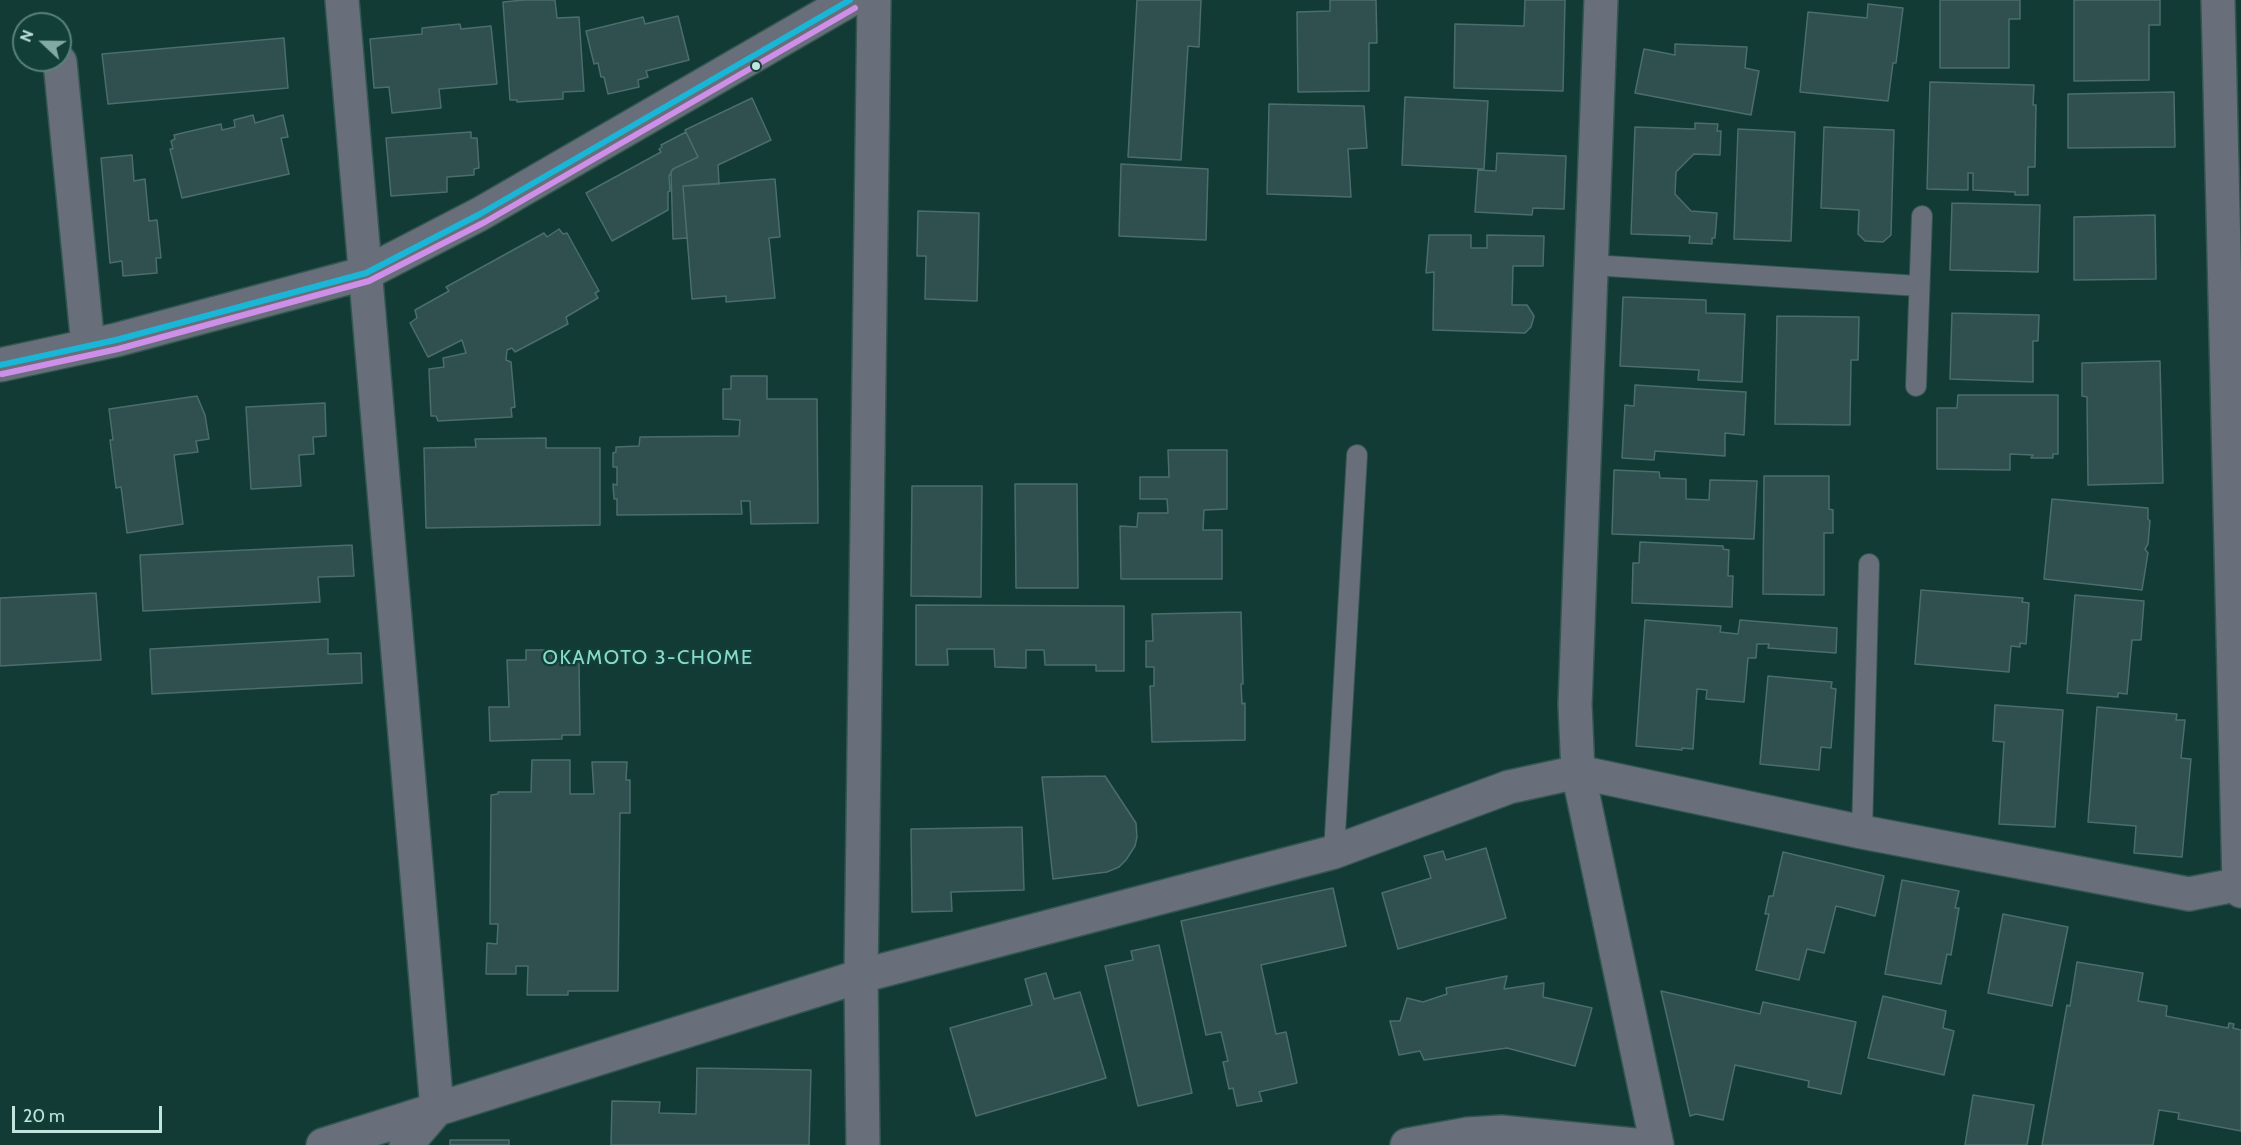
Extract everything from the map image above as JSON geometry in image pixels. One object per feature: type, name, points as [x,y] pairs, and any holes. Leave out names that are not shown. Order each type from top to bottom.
[{"type":"street","points":[[342,0],[437,1109],[406,1145]]},
{"type":"street","points":[[0,365],[88,346],[366,273],[480,214],[850,0]]},
{"type":"street","points":[[863,1145],[861,976],[874,0]]},
{"type":"street","points":[[1601,0],[1575,705],[1578,772],[1657,1145]]},
{"type":"street","points":[[322,1145],[861,976],[1334,852],[1509,787],[1578,772],[1862,832],[2189,894],[2240,887],[2218,0]]},
{"type":"street","points":[[61,72],[88,346]]},
{"type":"street","points":[[1407,1145],[1468,1134],[1501,1132],[1635,1145]]},
{"type":"lane","points":[[1916,386],[1922,216]]},
{"type":"lane","points":[[1592,265],[1919,286]]},
{"type":"lane","points":[[1334,852],[1357,455]]},
{"type":"lane","points":[[1862,832],[1869,564]]},
{"type":"building","points":[[555,0],[557,18],[579,17],[584,91],[563,92],[563,99],[517,102],[517,100],[510,100],[503,2]]},
{"type":"building","points":[[1137,0],[1201,0],[1199,47],[1188,46],[1181,160],[1128,157]]},
{"type":"building","points":[[1330,0],[1376,0],[1377,43],[1369,43],[1369,91],[1298,92],[1297,12],[1330,11]]},
{"type":"building","points":[[1525,0],[1565,0],[1563,91],[1454,88],[1455,24],[1524,26]]},
{"type":"building","points":[[1940,0],[2020,0],[2020,19],[2009,19],[2009,68],[1940,68]]},
{"type":"building","points":[[2074,0],[2160,0],[2160,25],[2149,25],[2149,80],[2074,81]]},
{"type":"building","points":[[1868,4],[1903,8],[1896,63],[1893,63],[1888,101],[1800,92],[1808,12],[1867,18]]},
{"type":"building","points":[[678,16],[689,60],[646,71],[648,77],[638,80],[639,87],[608,94],[598,63],[594,64],[586,31],[643,17],[645,24]]},
{"type":"building","points":[[460,24],[461,29],[491,26],[497,84],[439,89],[441,108],[392,113],[389,87],[374,88],[370,39],[422,34],[422,28]]},
{"type":"building","points":[[284,38],[288,88],[108,104],[102,54]]},
{"type":"building","points":[[1675,44],[1747,47],[1745,68],[1759,71],[1751,115],[1635,93],[1644,49],[1675,55]]},
{"type":"building","points":[[1930,82],[2034,85],[2035,167],[2028,167],[2028,195],[2015,195],[2015,192],[1973,190],[1973,173],[1968,173],[1968,190],[1927,189]]},
{"type":"building","points":[[2174,92],[2175,147],[2068,148],[2068,94]]},
{"type":"building","points":[[1405,97],[1488,101],[1484,169],[1402,165]]},
{"type":"building","points":[[752,98],[771,140],[718,165],[719,184],[683,186],[687,238],[673,239],[671,172],[698,157],[685,130]]},
{"type":"building","points":[[1269,104],[1364,106],[1367,148],[1348,149],[1351,197],[1267,194]]},
{"type":"building","points":[[253,115],[255,123],[283,115],[288,137],[281,138],[289,174],[182,198],[170,149],[173,149],[171,141],[175,139],[174,135],[221,124],[222,130],[235,127],[234,120]]},
{"type":"building","points":[[1695,123],[1718,124],[1717,131],[1721,131],[1720,155],[1694,154],[1676,172],[1675,194],[1691,211],[1717,213],[1715,238],[1712,238],[1712,244],[1689,243],[1690,236],[1631,234],[1635,127],[1695,129]]},
{"type":"building","points":[[1824,127],[1894,130],[1891,235],[1883,242],[1865,241],[1858,234],[1859,210],[1821,208]]},
{"type":"building","points":[[1738,129],[1795,132],[1791,241],[1734,239]]},
{"type":"building","points":[[471,132],[471,138],[477,138],[479,168],[474,169],[474,175],[447,177],[447,192],[391,196],[386,138]]},
{"type":"building","points":[[686,132],[698,157],[673,169],[669,176],[668,210],[612,241],[586,193],[661,152],[659,149],[661,145]]},
{"type":"building","points":[[1497,153],[1566,156],[1564,209],[1533,208],[1532,215],[1475,212],[1478,170],[1496,171]]},
{"type":"building","points":[[132,155],[134,181],[145,179],[149,221],[157,220],[161,258],[156,258],[157,273],[123,276],[122,261],[110,263],[101,158]]},
{"type":"building","points":[[1121,164],[1208,169],[1206,240],[1119,236]]},
{"type":"building","points":[[775,179],[780,237],[769,238],[775,298],[726,302],[726,296],[692,299],[683,186]]},
{"type":"building","points":[[1952,203],[2040,205],[2038,272],[1950,270]]},
{"type":"building","points":[[918,211],[979,213],[977,301],[925,299],[926,256],[917,256]]},
{"type":"building","points":[[2155,215],[2156,279],[2074,280],[2074,217]]},
{"type":"building","points":[[559,229],[563,234],[567,233],[599,291],[595,293],[598,298],[566,317],[568,324],[515,352],[512,348],[507,350],[506,360],[511,362],[515,407],[511,408],[512,417],[438,421],[436,416],[431,416],[429,369],[444,367],[443,358],[466,353],[462,340],[428,357],[410,323],[417,318],[415,310],[449,291],[446,287],[544,233],[547,237]]},
{"type":"building","points":[[1429,235],[1471,235],[1471,248],[1487,248],[1487,235],[1544,236],[1543,266],[1513,266],[1512,305],[1527,305],[1534,316],[1531,327],[1525,333],[1433,330],[1434,272],[1426,273]]},
{"type":"building","points":[[1623,297],[1706,300],[1706,313],[1745,314],[1742,382],[1698,380],[1699,370],[1620,366]]},
{"type":"building","points":[[1952,313],[2039,315],[2038,341],[2033,341],[2033,382],[1950,379]]},
{"type":"building","points":[[1777,316],[1859,317],[1858,360],[1851,360],[1850,425],[1775,424]]},
{"type":"building","points":[[2160,361],[2163,483],[2088,485],[2087,397],[2082,396],[2082,363]]},
{"type":"building","points":[[731,376],[767,376],[767,399],[817,399],[818,523],[751,524],[750,501],[741,501],[742,514],[617,515],[617,499],[614,499],[613,484],[617,485],[617,467],[613,467],[613,453],[616,452],[616,447],[639,446],[640,437],[739,436],[740,420],[723,419],[723,389],[731,389]]},
{"type":"building","points":[[1635,385],[1746,392],[1744,435],[1725,433],[1725,456],[1655,451],[1654,460],[1622,458],[1625,405],[1634,406]]},
{"type":"building","points":[[1958,395],[2058,395],[2058,454],[2053,454],[2053,458],[2031,458],[2033,455],[2010,454],[2010,470],[1937,469],[1937,408],[1957,408]]},
{"type":"building","points":[[197,396],[205,415],[209,439],[196,441],[198,452],[174,455],[183,524],[127,533],[121,487],[116,488],[109,409]]},
{"type":"building","points":[[325,403],[326,436],[313,437],[314,454],[299,455],[301,486],[251,489],[246,407]]},
{"type":"building","points":[[546,438],[546,448],[600,448],[600,525],[426,528],[424,448],[476,447],[475,439]]},
{"type":"building","points":[[1168,450],[1227,450],[1227,509],[1204,510],[1203,530],[1222,530],[1222,579],[1121,579],[1120,526],[1137,527],[1138,513],[1168,513],[1167,499],[1140,499],[1140,477],[1169,477]]},
{"type":"building","points":[[1614,470],[1659,472],[1660,478],[1686,479],[1686,499],[1709,500],[1710,480],[1757,481],[1754,539],[1612,534]]},
{"type":"building","points":[[1764,476],[1829,476],[1829,509],[1833,510],[1833,533],[1824,533],[1824,595],[1763,594]]},
{"type":"building","points":[[1015,484],[1077,484],[1078,588],[1016,588]]},
{"type":"building","points":[[912,486],[982,486],[981,597],[911,596]]},
{"type":"building","points":[[2052,499],[2148,508],[2150,521],[2148,544],[2145,549],[2148,553],[2142,590],[2044,579]]},
{"type":"building","points":[[1640,542],[1723,546],[1723,549],[1729,550],[1728,576],[1733,576],[1732,607],[1632,603],[1633,563],[1639,563]]},
{"type":"building","points":[[352,545],[354,576],[318,577],[320,602],[143,611],[140,555]]},
{"type":"building","points":[[1921,590],[2023,598],[2022,602],[2029,603],[2026,644],[2020,643],[2020,647],[2011,646],[2009,672],[1915,664]]},
{"type":"building","points":[[96,593],[101,660],[0,666],[0,598]]},
{"type":"building","points":[[2075,595],[2144,601],[2141,640],[2132,640],[2127,694],[2118,693],[2118,697],[2067,693]]},
{"type":"building","points":[[916,605],[1124,606],[1124,671],[1096,671],[1096,665],[1045,665],[1044,650],[1026,650],[1026,668],[995,667],[994,649],[947,649],[948,665],[916,665]]},
{"type":"building","points":[[1241,612],[1243,684],[1241,684],[1242,704],[1245,703],[1245,740],[1152,742],[1150,686],[1154,686],[1154,667],[1146,667],[1146,641],[1153,641],[1152,614]]},
{"type":"building","points":[[1645,620],[1721,626],[1720,632],[1738,634],[1740,620],[1837,628],[1836,653],[1768,648],[1769,644],[1757,644],[1756,658],[1748,658],[1744,702],[1706,699],[1707,690],[1697,689],[1693,749],[1636,746]]},
{"type":"building","points":[[328,639],[328,654],[361,653],[362,683],[152,694],[150,649]]},
{"type":"building","points":[[526,650],[552,650],[552,663],[579,662],[580,735],[562,735],[562,739],[490,741],[489,707],[509,707],[507,660],[526,660]]},
{"type":"building","points":[[1768,676],[1832,682],[1831,688],[1836,689],[1831,748],[1821,747],[1819,770],[1760,764]]},
{"type":"building","points":[[1995,705],[2063,710],[2055,827],[1999,824],[2004,742],[1993,741]]},
{"type":"building","points":[[2097,707],[2177,714],[2176,720],[2185,720],[2181,758],[2191,759],[2182,857],[2134,853],[2136,826],[2088,822]]},
{"type":"building","points":[[532,760],[570,760],[570,794],[594,794],[592,762],[627,762],[626,780],[630,780],[630,813],[620,813],[618,991],[568,991],[568,995],[527,995],[528,966],[516,966],[516,974],[486,974],[487,943],[497,944],[498,924],[490,924],[491,795],[498,794],[498,792],[531,792]]},
{"type":"building","points":[[1105,776],[1136,823],[1135,846],[1119,867],[1107,872],[1053,879],[1042,777]]},
{"type":"building","points":[[1022,827],[1024,890],[951,892],[952,911],[912,912],[911,829]]},
{"type":"building","points":[[1486,848],[1506,918],[1398,949],[1382,893],[1431,878],[1424,856],[1443,851],[1446,860]]},
{"type":"building","points":[[1783,852],[1884,876],[1875,916],[1836,906],[1824,953],[1807,949],[1799,980],[1756,970],[1769,914],[1765,914],[1769,896],[1773,896]]},
{"type":"building","points":[[1902,880],[1959,891],[1955,908],[1959,908],[1951,955],[1947,954],[1941,984],[1885,974]]},
{"type":"building","points":[[1333,888],[1346,946],[1261,965],[1276,1034],[1286,1032],[1297,1083],[1259,1092],[1262,1101],[1237,1106],[1233,1088],[1229,1089],[1223,1062],[1228,1061],[1221,1032],[1206,1035],[1181,921]]},
{"type":"building","points":[[2003,914],[2068,927],[2052,1006],[1988,993]]},
{"type":"building","points":[[1159,945],[1192,1093],[1138,1106],[1105,966],[1133,960],[1131,951]]},
{"type":"building","points":[[2077,962],[2143,973],[2138,1001],[2167,1006],[2166,1016],[2228,1028],[2229,1023],[2234,1024],[2233,1028],[2241,1030],[2241,1131],[2178,1119],[2179,1113],[2159,1110],[2153,1145],[2042,1145]]},
{"type":"building","points":[[1046,973],[1054,999],[1080,992],[1106,1078],[976,1116],[950,1028],[1032,1005],[1025,979]]},
{"type":"building","points":[[1507,976],[1504,989],[1544,983],[1543,997],[1592,1008],[1575,1066],[1507,1048],[1424,1060],[1420,1051],[1399,1055],[1390,1021],[1400,1021],[1407,998],[1423,1002],[1447,994],[1446,988]]},
{"type":"building","points":[[1661,991],[1760,1014],[1763,1002],[1856,1022],[1841,1094],[1808,1087],[1809,1081],[1735,1065],[1723,1120],[1696,1114],[1690,1116]]},
{"type":"building","points":[[1883,996],[1946,1011],[1943,1028],[1954,1031],[1944,1075],[1868,1058]]},
{"type":"building","points":[[697,1068],[811,1070],[809,1145],[611,1145],[612,1101],[660,1102],[659,1113],[696,1114]]},
{"type":"building","points":[[1973,1095],[2034,1105],[2027,1145],[1965,1145]]},
{"type":"building","points":[[450,1140],[509,1140],[509,1145],[450,1145]]},
{"type":"transit line","points":[[0,365],[116,340],[366,273],[480,214],[850,0]]},
{"type":"transit line","points":[[2,374],[118,349],[369,281],[485,222],[855,8]]},
{"type":"district","name":"OKAMOTO 3-CHOME","points":[[648,658]]}]
